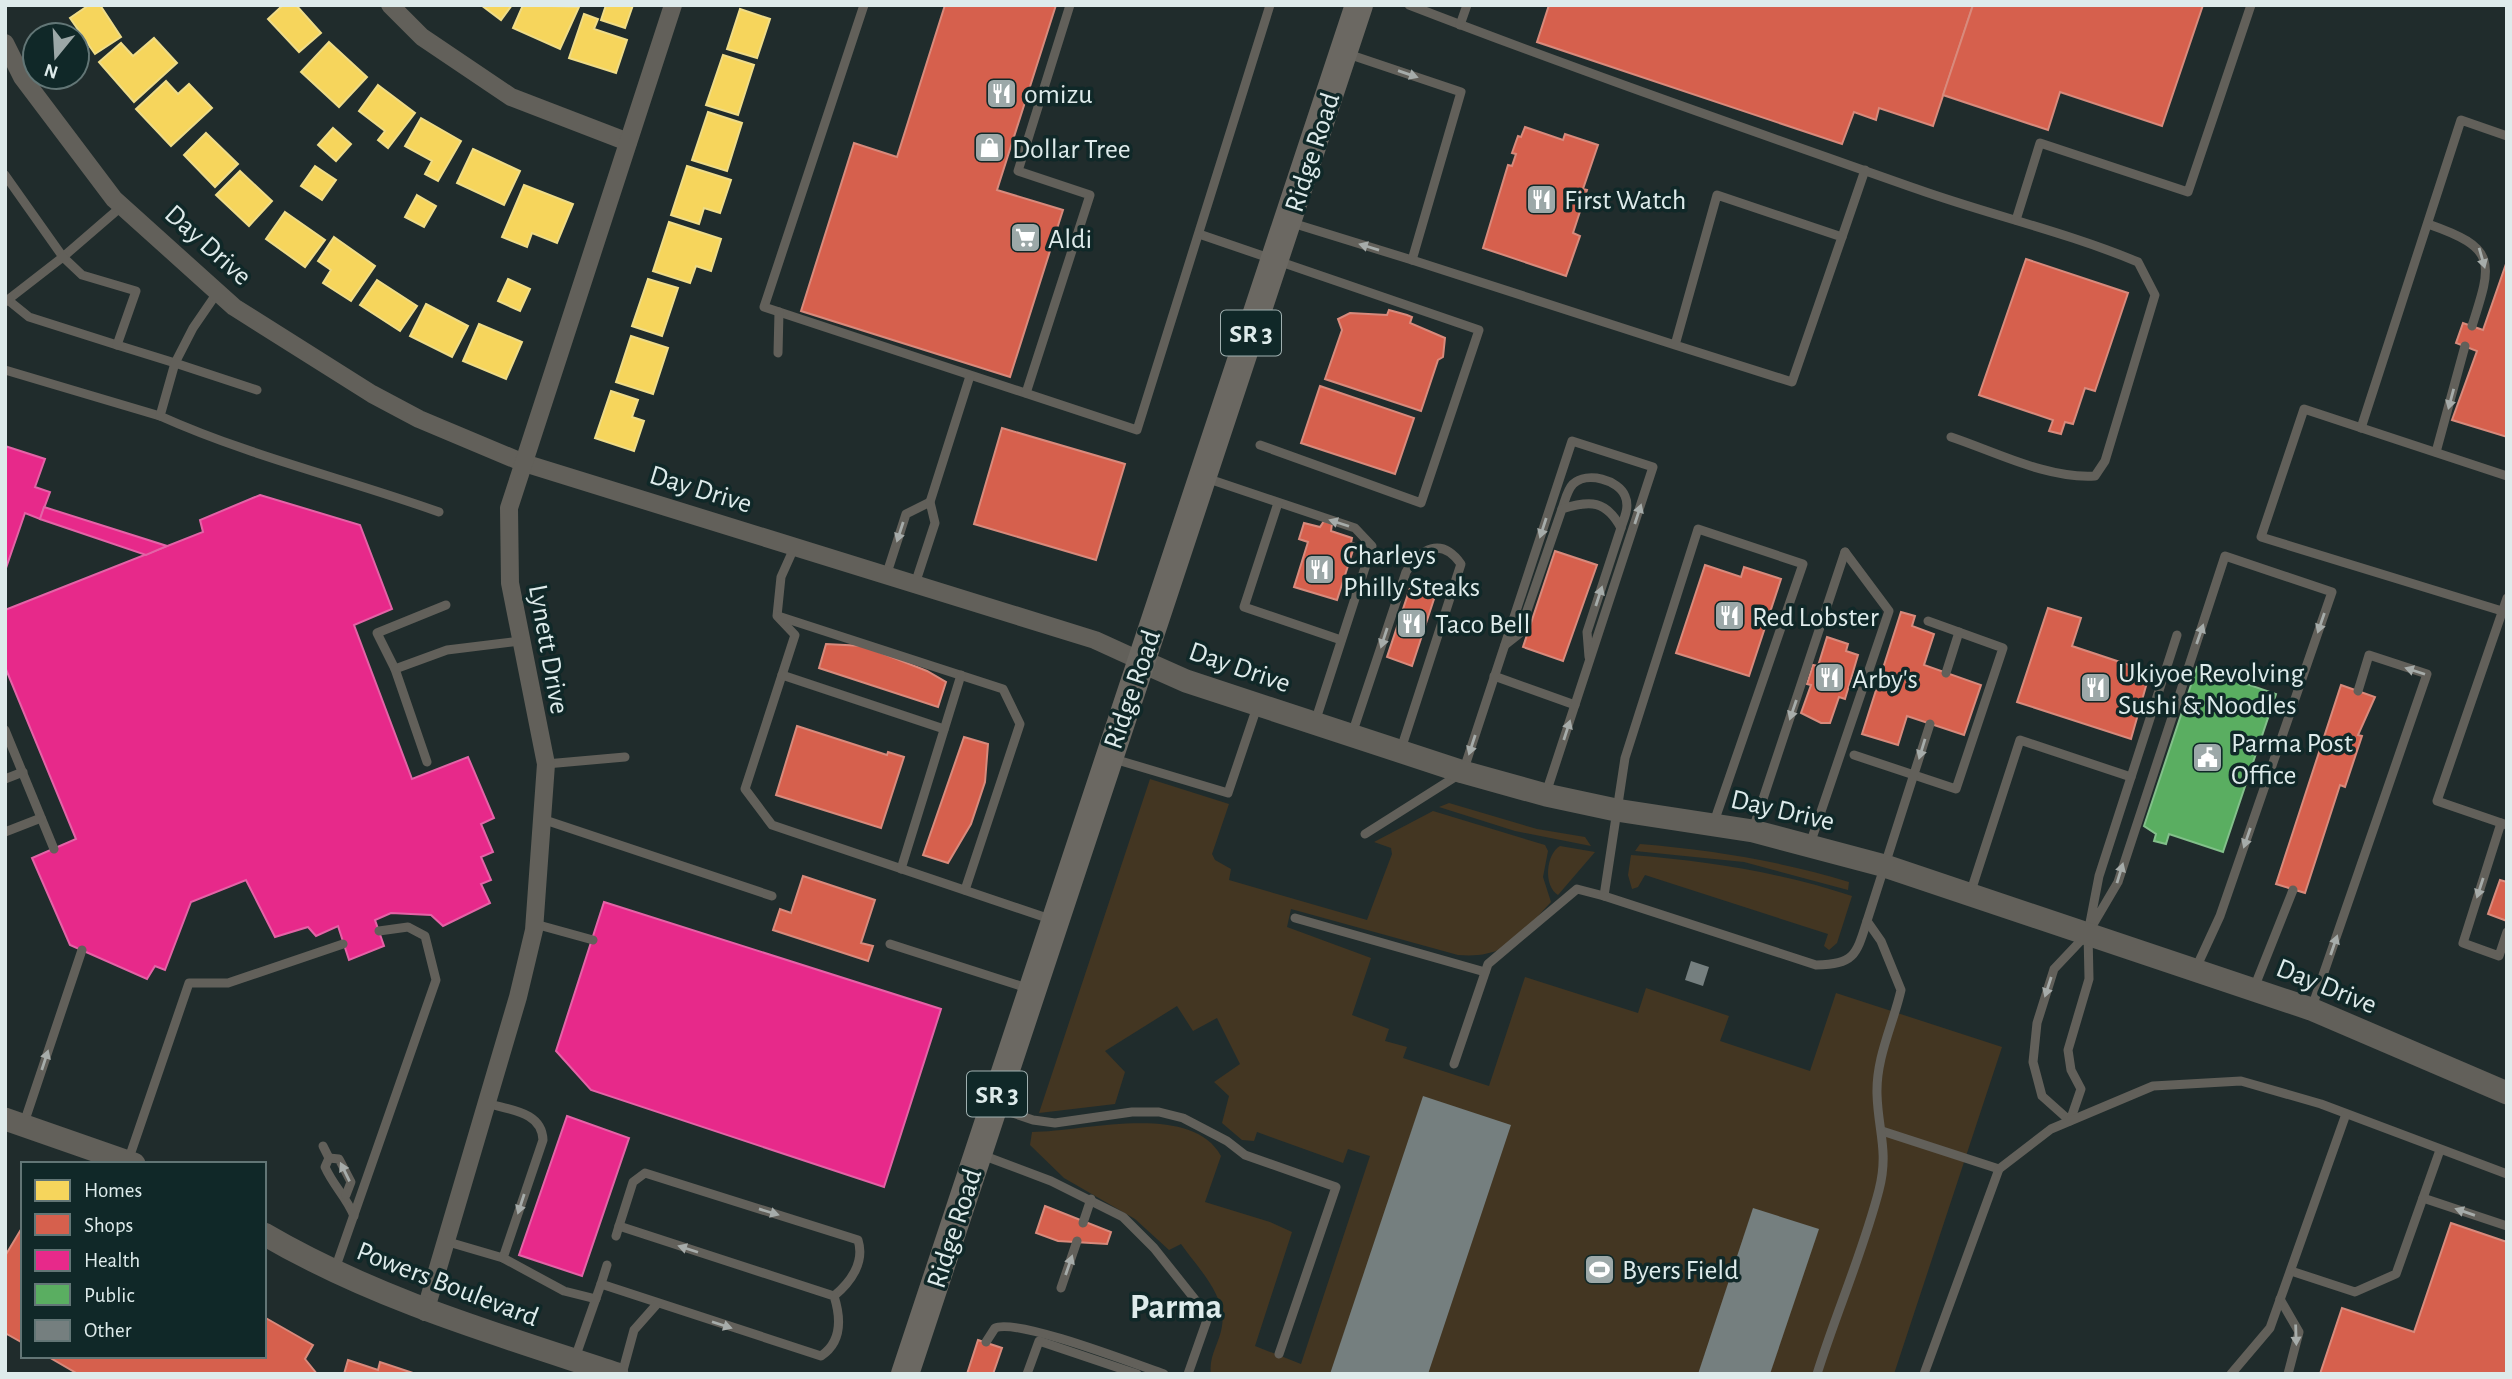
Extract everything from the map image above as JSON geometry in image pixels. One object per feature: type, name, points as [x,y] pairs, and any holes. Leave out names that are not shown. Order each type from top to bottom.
[{"type":"main road","name":"Ridge Road","points":[[905,1374],[1359,5]]},
{"type":"street","points":[[390,5],[422,37],[511,97],[628,142]]},
{"type":"street","name":"Lynett Drive","points":[[425,1312],[519,997],[535,924],[546,764],[510,583],[509,508],[673,5]]},
{"type":"street","name":"Day Drive","points":[[5,43],[22,77],[122,206],[217,293],[234,307],[372,394],[419,419],[524,463],[1095,639],[1186,681],[1463,772],[1546,795],[1616,810],[1753,831],[1885,866],[2312,1009],[2507,1093]]},
{"type":"street","points":[[14,1122],[131,1162]]},
{"type":"street","name":"Powers Boulevard","points":[[266,1235],[334,1272],[425,1312],[619,1374]]},
{"type":"lane","points":[[864,5],[764,307],[1137,430],[1269,5]]},
{"type":"lane","points":[[1026,393],[1090,195],[1017,172],[1070,5]]},
{"type":"lane","points":[[1409,5],[1865,170],[2138,262],[2147,274],[2155,295],[2149,324],[2105,461],[2095,476],[2078,477],[2039,467],[1951,436]]},
{"type":"lane","points":[[1460,25],[1467,5]]},
{"type":"lane","points":[[2016,220],[2040,143],[2188,192],[2251,5]]},
{"type":"lane","points":[[1344,52],[1461,92],[1412,260]]},
{"type":"lane","points":[[2361,428],[2461,120],[2507,136]]},
{"type":"lane","points":[[1288,222],[1793,382],[1865,170]]},
{"type":"lane","points":[[5,175],[63,257],[82,275],[136,291],[117,345]]},
{"type":"lane","points":[[1675,345],[1717,195],[1842,237]]},
{"type":"lane","points":[[122,206],[7,301],[29,317],[257,390]]},
{"type":"lane","points":[[2428,224],[2463,236],[2477,245],[2483,253],[2485,275],[2472,326]]},
{"type":"lane","points":[[1199,234],[1479,330],[1421,503],[1260,445]]},
{"type":"lane","points":[[160,416],[175,363],[193,328],[217,293]]},
{"type":"lane","points":[[778,352],[779,312]]},
{"type":"lane","points":[[2436,452],[2465,346]]},
{"type":"lane","points":[[5,370],[160,416],[207,437],[365,485],[439,512]]},
{"type":"lane","points":[[915,584],[935,523],[930,502],[970,376]]},
{"type":"lane","points":[[2502,611],[2261,537],[2304,410],[2507,477]]},
{"type":"lane","points":[[1366,834],[1463,772],[1572,440],[1653,467],[1546,795]]},
{"type":"lane","points":[[1204,478],[1355,528],[1372,546],[1315,723]]},
{"type":"lane","points":[[1505,645],[1519,634],[1562,509],[1574,484],[1582,479],[1602,480],[1620,488],[1628,506],[1587,632],[1589,662]]},
{"type":"lane","points":[[886,576],[906,514],[930,502]]},
{"type":"lane","points":[[1562,509],[1584,502],[1603,507],[1614,515],[1621,528]]},
{"type":"lane","points":[[1279,503],[1244,607],[1341,640]]},
{"type":"lane","points":[[1604,896],[1625,758],[1698,529],[1803,564],[1714,824]]},
{"type":"lane","points":[[1352,735],[1406,572],[1415,558],[1432,547],[1448,553],[1461,564],[1401,751]]},
{"type":"lane","points":[[794,548],[781,577],[777,616],[795,635],[745,789],[772,825],[1055,920]]},
{"type":"lane","points":[[1753,831],[1845,552],[1889,611],[1810,844]]},
{"type":"lane","points":[[2070,1121],[2042,1096],[2033,1046],[2054,969],[2088,933],[2118,882],[2225,556],[2332,592],[2220,916],[2196,970]]},
{"type":"lane","points":[[2507,598],[2437,801],[2504,824],[2463,943],[2499,956],[2507,932]]},
{"type":"lane","points":[[427,762],[395,669],[377,633],[446,605]]},
{"type":"lane","points":[[777,616],[1003,689],[1020,724],[965,890]]},
{"type":"lane","points":[[1854,755],[1956,789],[2003,648],[1928,621]]},
{"type":"lane","points":[[1946,673],[1959,632]]},
{"type":"lane","points":[[2070,1121],[2081,1089],[2071,1070],[2068,1050],[2089,979],[2088,933],[2099,876],[2177,635]]},
{"type":"lane","points":[[395,669],[447,650],[520,642]]},
{"type":"lane","points":[[2312,1009],[2427,674],[2369,655],[2358,691]]},
{"type":"lane","points":[[782,674],[944,729]]},
{"type":"lane","points":[[901,869],[961,675]]},
{"type":"lane","points":[[1494,676],[1575,705]]},
{"type":"lane","points":[[1109,757],[1228,793],[1258,704]]},
{"type":"lane","points":[[1454,1064],[1488,964],[1577,889],[1816,965],[1841,964],[1856,953],[1930,724]]},
{"type":"lane","points":[[5,730],[54,849]]},
{"type":"lane","points":[[1970,894],[2020,740],[2131,777]]},
{"type":"lane","points":[[546,764],[625,757]]},
{"type":"lane","points":[[5,779],[23,772]]},
{"type":"lane","points":[[5,832],[41,818]]},
{"type":"lane","points":[[542,819],[772,896]]},
{"type":"lane","points":[[2254,988],[2293,890]]},
{"type":"lane","points":[[1295,918],[1485,972]]},
{"type":"lane","points":[[1817,1374],[1879,1189],[1885,1148],[1877,1094],[1880,1062],[1892,1011],[1901,990],[1881,941],[1867,921]]},
{"type":"lane","points":[[535,924],[593,940]]},
{"type":"lane","points":[[334,1272],[436,980],[425,936],[408,927],[379,931]]},
{"type":"lane","points":[[131,1162],[189,983],[228,983],[343,944]]},
{"type":"lane","points":[[890,944],[1032,989]]},
{"type":"lane","points":[[14,1122],[82,950]]},
{"type":"lane","points":[[1924,1374],[1999,1170],[2051,1129],[2152,1086],[2241,1081],[2346,1114],[2507,1174]]},
{"type":"lane","points":[[486,1103],[535,1118],[542,1128],[542,1139],[503,1258]]},
{"type":"lane","points":[[993,1107],[1033,1120],[1055,1123],[1132,1112],[1159,1112],[1182,1118],[1227,1141],[1245,1155],[1336,1187],[1279,1354]]},
{"type":"lane","points":[[2231,1374],[2270,1328],[2346,1114]]},
{"type":"lane","points":[[1882,1131],[1999,1170]]},
{"type":"lane","points":[[323,1146],[329,1158]]},
{"type":"lane","points":[[2291,1271],[2355,1292],[2396,1274],[2440,1150]]},
{"type":"lane","points":[[978,1154],[1091,1199],[1135,1226],[1201,1307],[1207,1320],[1188,1374]]},
{"type":"lane","points":[[329,1158],[325,1167],[335,1189],[346,1195],[354,1216]]},
{"type":"lane","points":[[329,1158],[339,1159],[351,1182],[346,1195]]},
{"type":"lane","points":[[645,1173],[858,1240],[861,1251],[850,1284],[834,1296],[618,1231],[633,1182],[645,1173]]},
{"type":"lane","points":[[2423,1198],[2507,1226]]},
{"type":"lane","points":[[1083,1223],[1091,1199]]},
{"type":"lane","points":[[445,1241],[503,1258],[564,1291],[596,1299]]},
{"type":"lane","points":[[1061,1288],[1077,1241]]},
{"type":"lane","points":[[575,1360],[607,1265]]},
{"type":"lane","points":[[601,1284],[821,1356],[831,1349],[841,1319],[834,1296]]},
{"type":"lane","points":[[2280,1299],[2298,1332],[2288,1374]]},
{"type":"lane","points":[[619,1374],[635,1330],[657,1304]]},
{"type":"lane","points":[[986,1342],[995,1328],[1006,1325],[1046,1335],[1164,1374]]},
{"type":"lane","points":[[1027,1374],[1039,1341],[1137,1374]]},
{"type":"shaded area","points":[[1150,779],[1229,804],[1212,854],[1215,860],[1231,869],[1229,880],[1367,920],[1392,854],[1391,848],[1374,842],[1433,811],[1545,845],[1548,851],[1543,877],[1551,902],[1512,942],[1489,953],[1458,955],[1291,909],[1287,927],[1371,958],[1352,1015],[1389,1029],[1385,1041],[1407,1047],[1403,1058],[1489,1086],[1525,977],[1638,1013],[1646,988],[1729,1016],[1720,1041],[1810,1071],[1836,993],[2002,1047],[1894,1374],[1211,1374],[1211,1362],[1221,1332],[1222,1315],[1215,1293],[1202,1272],[1181,1244],[1169,1250],[1135,1219],[1064,1178],[1030,1145],[1032,1132],[1134,1123],[1161,1124],[1186,1129],[1206,1139],[1221,1156],[1205,1202],[1270,1222],[1292,1232],[1255,1346],[1301,1364],[1370,1156],[1348,1149],[1343,1163],[1257,1132],[1254,1141],[1242,1140],[1222,1123],[1229,1096],[1214,1082],[1240,1064],[1217,1018],[1193,1031],[1177,1006],[1105,1051],[1125,1072],[1115,1104],[1039,1113]]},
{"type":"shaded area","points":[[1449,803],[1537,829],[1585,837],[1591,846],[1515,831],[1439,807]]},
{"type":"shaded area","points":[[1640,844],[1772,862],[1849,882],[1848,890],[1744,862],[1635,851]]},
{"type":"shaded area","points":[[1560,846],[1595,852],[1558,895],[1550,885],[1548,870],[1555,850]]},
{"type":"shaded area","points":[[1631,855],[1743,869],[1797,880],[1852,896],[1837,943],[1829,950],[1824,946],[1828,934],[1645,875],[1638,887],[1632,889],[1628,875]]},
{"type":"building: Homes","points":[[89,5],[100,5],[121,37],[95,54],[91,48],[91,21],[72,21],[70,18]]},
{"type":"building: Homes","points":[[283,5],[296,5],[321,33],[299,52],[268,19]]},
{"type":"building: Homes","points":[[481,5],[512,5],[501,20]]},
{"type":"building: Homes","points":[[523,5],[579,7],[560,49],[513,28]]},
{"type":"building: Homes","points":[[606,5],[633,5],[625,28],[601,20]]},
{"type":"building: Homes","points":[[740,9],[770,19],[757,58],[727,49]]},
{"type":"building: Homes","points":[[584,14],[598,19],[594,29],[627,40],[616,73],[569,58]]},
{"type":"building: Homes","points":[[154,38],[177,63],[134,102],[99,62],[121,43],[133,56]]},
{"type":"building: Homes","points":[[329,42],[367,77],[339,107],[301,72]]},
{"type":"building: Homes","points":[[723,55],[754,65],[738,115],[706,105]]},
{"type":"building: Homes","points":[[166,81],[178,94],[189,84],[212,108],[171,146],[136,109]]},
{"type":"building: Homes","points":[[378,85],[415,113],[388,148],[378,140],[385,131],[359,111]]},
{"type":"building: Homes","points":[[708,112],[742,123],[727,171],[692,160]]},
{"type":"building: Homes","points":[[421,118],[461,141],[438,181],[425,174],[432,161],[405,146]]},
{"type":"building: Homes","points":[[333,128],[351,144],[336,161],[318,145]]},
{"type":"building: Homes","points":[[206,133],[238,164],[215,187],[184,155]]},
{"type":"building: Homes","points":[[473,149],[520,171],[504,205],[457,183]]},
{"type":"building: Homes","points":[[315,166],[336,180],[322,200],[301,186]]},
{"type":"building: Homes","points":[[687,166],[731,180],[720,213],[704,208],[699,224],[671,215]]},
{"type":"building: Homes","points":[[240,171],[272,201],[249,226],[216,195]]},
{"type":"building: Homes","points":[[524,185],[573,204],[557,243],[532,233],[527,247],[502,237]]},
{"type":"building: Homes","points":[[417,195],[436,206],[424,227],[405,217]]},
{"type":"building: Homes","points":[[285,212],[325,240],[305,267],[266,239]]},
{"type":"building: Homes","points":[[669,222],[721,239],[711,271],[696,266],[690,283],[653,271]]},
{"type":"building: Homes","points":[[334,237],[375,266],[351,301],[323,283],[331,270],[318,261]]},
{"type":"building: Homes","points":[[508,279],[530,289],[520,311],[498,301]]},
{"type":"building: Homes","points":[[648,279],[678,288],[662,336],[632,326]]},
{"type":"building: Homes","points":[[377,280],[417,306],[400,331],[360,305]]},
{"type":"building: Homes","points":[[426,304],[468,326],[452,357],[410,336]]},
{"type":"building: Homes","points":[[479,324],[522,342],[506,379],[463,361]]},
{"type":"building: Homes","points":[[631,336],[668,348],[653,394],[616,382]]},
{"type":"building: Homes","points":[[611,391],[638,400],[632,417],[644,421],[634,451],[595,438]]},
{"type":"building: Shops","points":[[945,5],[1056,5],[997,190],[1063,210],[1010,377],[801,311],[854,143],[897,157]]},
{"type":"building: Shops","points":[[1549,5],[1973,5],[1933,126],[1879,108],[1876,120],[1854,112],[1842,144],[1537,42]]},
{"type":"building: Shops","points":[[1973,5],[2203,5],[2162,126],[2060,92],[2048,130],[1943,95]]},
{"type":"building: Shops","name":"First Watch","points":[[1525,127],[1563,140],[1565,134],[1598,145],[1583,189],[1587,190],[1573,233],[1580,236],[1566,276],[1483,248],[1508,165],[1512,166],[1516,154],[1512,153],[1518,136],[1521,137]]},
{"type":"building: Shops","points":[[2026,259],[2128,293],[2095,391],[2085,388],[2073,424],[2065,422],[2061,434],[2049,431],[2053,420],[1979,395]]},
{"type":"building: Shops","points":[[2507,261],[2507,437],[2452,420],[2477,351],[2456,343],[2463,323],[2483,330]]},
{"type":"building: Shops","points":[[1389,310],[1412,317],[1410,323],[1445,338],[1443,357],[1438,360],[1421,411],[1325,379],[1342,330],[1338,319],[1350,313],[1387,315]]},
{"type":"building: Shops","points":[[1320,386],[1414,418],[1395,474],[1301,443]]},
{"type":"building: Shops","points":[[1002,428],[1125,464],[1096,560],[974,524]]},
{"type":"building: Shops","points":[[1324,521],[1332,524],[1331,531],[1352,538],[1351,543],[1355,544],[1337,600],[1294,587],[1308,542],[1299,539],[1304,523],[1320,527]]},
{"type":"building: Shops","points":[[1555,551],[1597,565],[1563,661],[1523,647]]},
{"type":"building: Shops","name":"Red Lobster","points":[[1705,565],[1741,577],[1744,567],[1781,579],[1749,676],[1676,653]]},
{"type":"building: Shops","points":[[1410,588],[1435,596],[1412,666],[1387,657]]},
{"type":"building: Shops","points":[[2048,608],[2081,618],[2072,646],[2150,672],[2131,739],[2017,702]]},
{"type":"building: Shops","points":[[1901,612],[1915,616],[1912,626],[1934,634],[1924,665],[1981,685],[1964,735],[1907,716],[1898,745],[1862,734]]},
{"type":"building: Shops","points":[[1827,637],[1848,644],[1846,651],[1858,655],[1845,699],[1839,697],[1830,723],[1821,723],[1801,713],[1811,685],[1807,684],[1813,665],[1818,666]]},
{"type":"building: Shops","points":[[826,644],[864,646],[927,671],[946,682],[938,707],[819,668]]},
{"type":"building: Shops","points":[[2341,685],[2375,697],[2358,735],[2362,736],[2345,787],[2340,785],[2305,893],[2276,884]]},
{"type":"building: Shops","points":[[797,726],[887,755],[888,752],[904,757],[881,828],[776,795]]},
{"type":"building: Shops","points":[[964,737],[988,744],[985,782],[971,824],[948,863],[923,855]]},
{"type":"building: Shops","points":[[803,876],[875,900],[861,943],[873,946],[868,961],[773,930],[780,909],[791,913]]},
{"type":"building: Shops","points":[[2500,880],[2507,882],[2507,921],[2488,914]]},
{"type":"building: Shops","points":[[1045,1206],[1111,1232],[1107,1244],[1058,1241],[1036,1233]]},
{"type":"building: Shops","points":[[2451,1223],[2507,1242],[2507,1374],[2320,1374],[2342,1308],[2414,1332]]},
{"type":"building: Shops","points":[[21,1229],[21,1342],[5,1333],[5,1256]]},
{"type":"building: Shops","points":[[266,1318],[313,1345],[305,1359],[317,1374],[78,1374],[50,1358],[266,1358]]},
{"type":"building: Shops","points":[[978,1340],[1002,1348],[993,1374],[967,1374]]},
{"type":"building: Shops","points":[[348,1360],[378,1370],[380,1362],[416,1374],[344,1374]]},
{"type":"building: Health","points":[[5,446],[45,459],[35,487],[50,492],[40,519],[25,513],[5,571]]},
{"type":"building: Health","points":[[260,495],[360,525],[392,609],[354,625],[412,779],[468,757],[494,818],[481,824],[493,852],[481,857],[491,880],[481,884],[490,903],[443,926],[431,915],[391,913],[375,920],[384,946],[349,960],[338,926],[316,936],[308,927],[275,937],[246,880],[191,902],[165,970],[155,966],[147,979],[70,945],[32,858],[76,839],[5,667],[5,610],[203,532],[200,520]]},
{"type":"building: Health","points":[[44,507],[167,546],[146,555],[40,519]]},
{"type":"building: Health","points":[[604,902],[941,1009],[884,1187],[591,1090],[556,1051]]},
{"type":"building: Health","points":[[567,1116],[629,1138],[582,1276],[519,1255]]},
{"type":"building: Public","points":[[2197,667],[2276,694],[2223,852],[2169,834],[2166,844],[2154,841],[2156,834],[2144,826]]},
{"type":"building: Other","points":[[1691,961],[1709,967],[1703,986],[1685,980]]},
{"type":"building: Other","points":[[1423,1096],[1511,1125],[1428,1374],[1330,1374]]},
{"type":"building: Other","points":[[1753,1208],[1819,1229],[1770,1374],[1698,1374]]},
{"type":"place","name":"omizu","points":[[1001,93]]},
{"type":"place","name":"Dollar Tree","points":[[989,148]]},
{"type":"place","name":"First Watch","points":[[1541,199]]},
{"type":"place","name":"Aldi","points":[[1025,238]]},
{"type":"place","name":"Charleys Philly Steaks","points":[[1320,570]]},
{"type":"place","name":"Red Lobster","points":[[1729,616]]},
{"type":"place","name":"Taco Bell","points":[[1412,623]]},
{"type":"place","name":"Arby's","points":[[1829,678]]},
{"type":"place","name":"Ukiyoe Revolving Sushi & Noodles","points":[[2095,688]]},
{"type":"place","name":"Parma Post Office","points":[[2208,758]]},
{"type":"place","name":"Byers Field","points":[[1599,1269]]},
{"type":"district","name":"Parma","points":[[1176,1306]]}]
